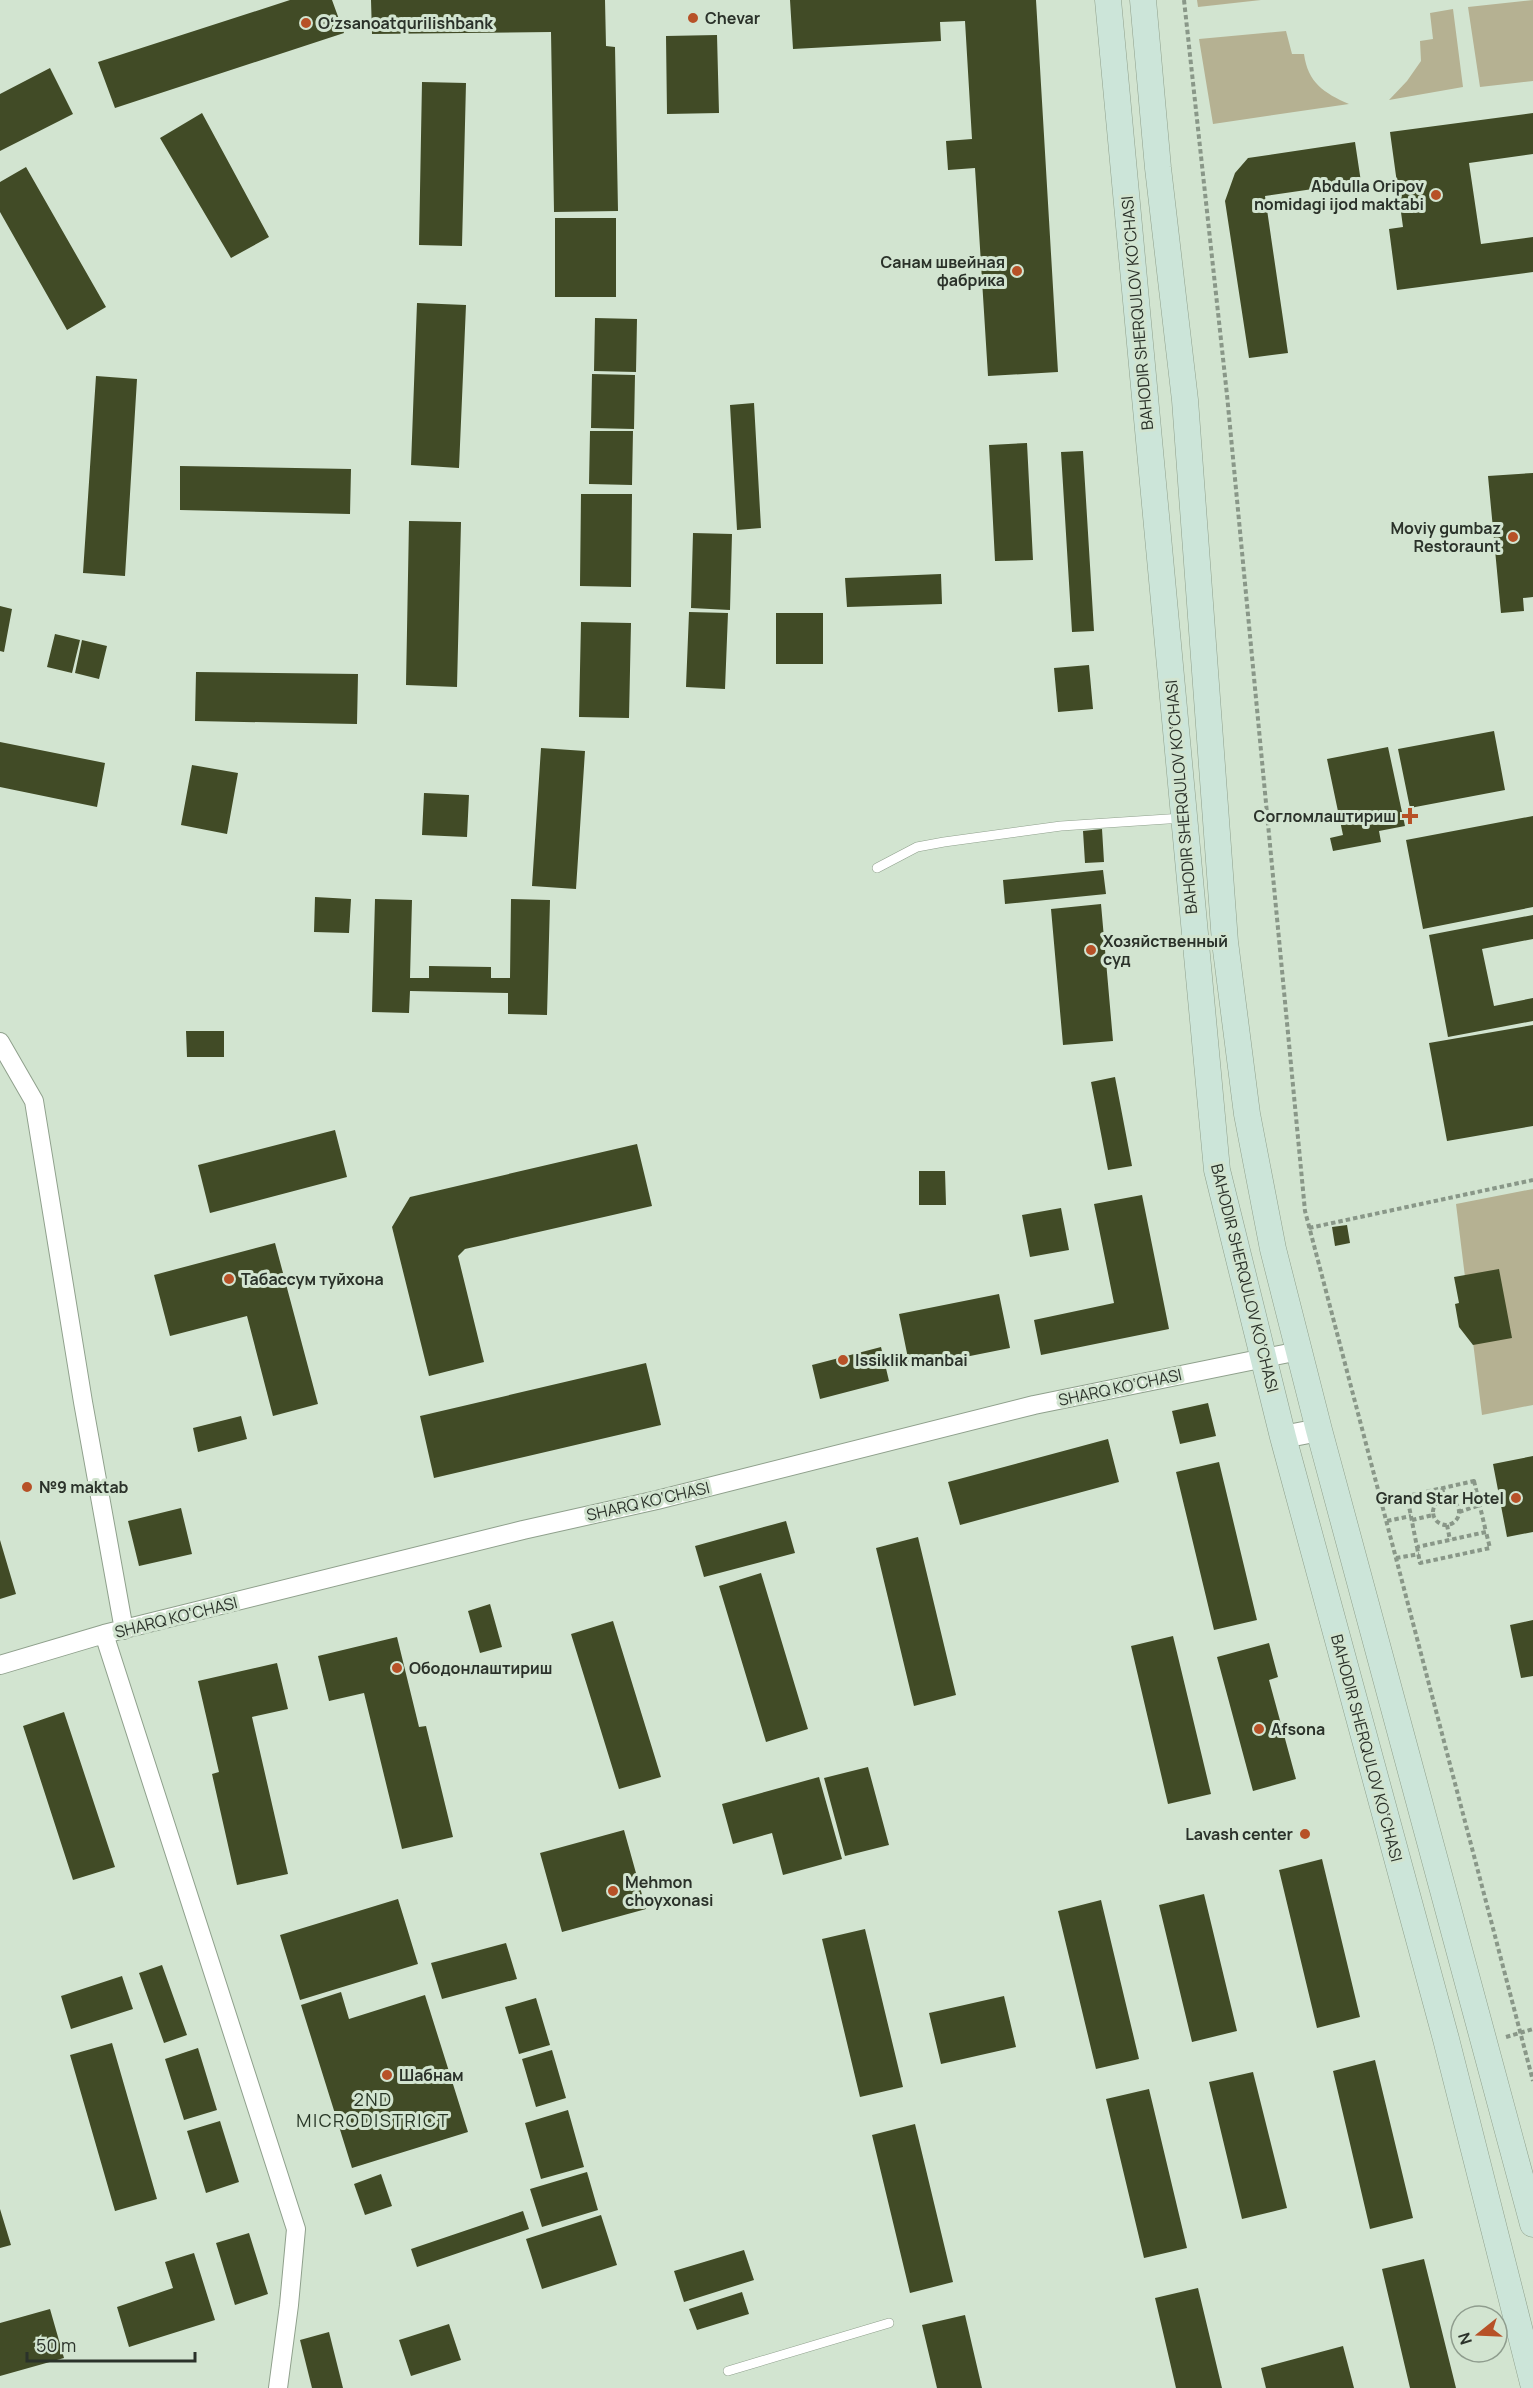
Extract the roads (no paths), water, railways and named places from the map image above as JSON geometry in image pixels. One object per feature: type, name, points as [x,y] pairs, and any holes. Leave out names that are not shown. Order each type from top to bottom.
[{"type":"main road","name":"BAHODIR SHERQULOV KO‘CHASI","points":[[1108,0],[1217,1170],[1283,1437],[1446,2039],[1533,2384]]},
{"type":"main road","name":"BAHODIR SHERQULOV KO‘CHASI","points":[[1143,0],[1158,168],[1185,400],[1225,942],[1247,1114],[1273,1249],[1319,1430],[1533,2224]]},
{"type":"street","points":[[0,1042],[34,1101],[83,1402],[124,1630]]},
{"type":"street","name":"SHARQ KO‘CHASI","points":[[0,1665],[104,1634],[512,1533],[657,1500],[1034,1405],[1299,1351]]},
{"type":"street","points":[[1283,1437],[1319,1430]]},
{"type":"street","points":[[104,1634],[296,2229],[290,2305],[278,2388]]},
{"type":"lane","points":[[877,868],[917,847],[944,842],[1061,826],[1183,818]]},
{"type":"lane","points":[[728,2371],[889,2323]]},
{"type":"place","name":"Chevar","points":[[693,18]]},
{"type":"place","name":"Oʻzsanoatqurilishbank","points":[[306,23]]},
{"type":"place","name":"Abdulla Oripov nomidagi ijod maktabi","points":[[1436,195]]},
{"type":"place","name":"Санам швейная фабрика","points":[[1017,271]]},
{"type":"place","name":"Moviy gumbaz Restoraunt","points":[[1513,537]]},
{"type":"place","name":"Согломлаштириш","points":[[1410,816]]},
{"type":"place","name":"Хозяйственный суд","points":[[1091,950]]},
{"type":"place","name":"Табассум туйхона","points":[[229,1279]]},
{"type":"place","name":"Issiklik manbai","points":[[843,1360]]},
{"type":"place","name":"№9 maktab","points":[[27,1487]]},
{"type":"place","name":"Grand Star Hotel","points":[[1516,1498]]},
{"type":"place","name":"Ободонлаштириш","points":[[397,1668]]},
{"type":"place","name":"Afsona","points":[[1259,1729]]},
{"type":"place","name":"Lavash center","points":[[1305,1834]]},
{"type":"place","name":"Mehmon choyxonasi","points":[[613,1891]]},
{"type":"place","name":"Шабнам","points":[[387,2075]]},
{"type":"district","name":"2ND MICRODISTRICT","points":[[373,2109]]}]
